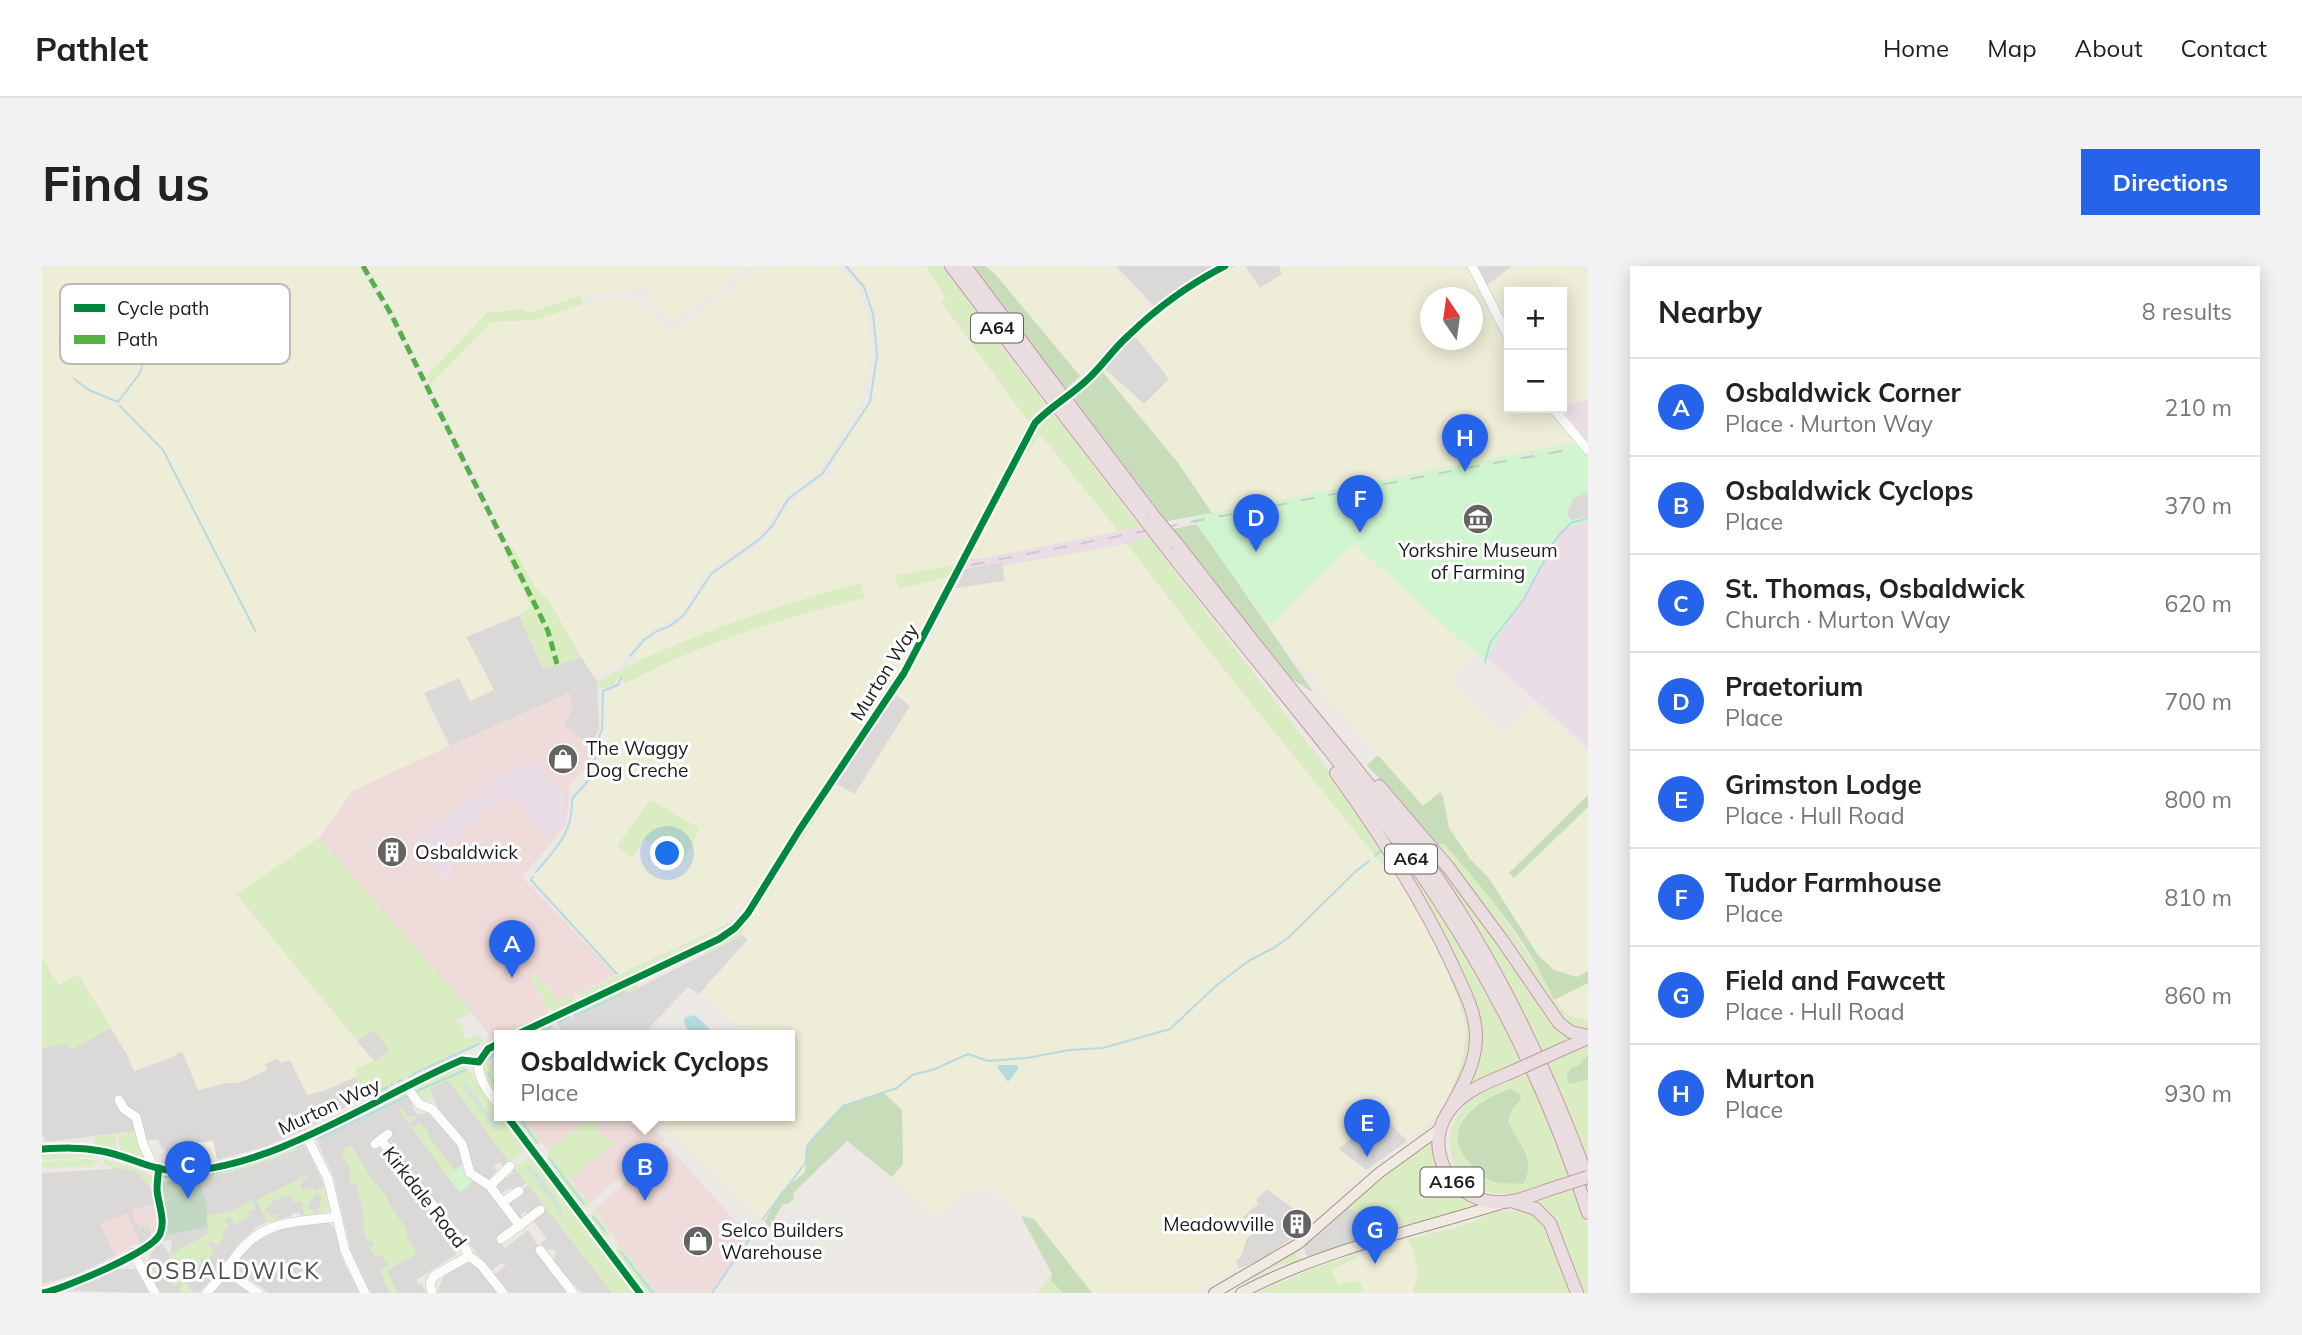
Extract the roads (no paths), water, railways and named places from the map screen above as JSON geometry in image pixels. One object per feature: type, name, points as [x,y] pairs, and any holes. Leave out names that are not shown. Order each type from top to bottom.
[{"type":"highway","name":"A64","points":[[951,266],[1048,385]]},
{"type":"highway","name":"A64","points":[[965,266],[1071,416],[1408,854],[1484,975],[1544,1095],[1588,1213]]},
{"type":"highway","name":"A64","points":[[1171,545],[1350,761],[1440,881],[1493,969],[1531,1041],[1588,1178]]},
{"type":"highway","points":[[1296,711],[1317,747],[1373,824],[1411,885],[1469,1002],[1476,1036],[1474,1059],[1471,1071],[1441,1128]]},
{"type":"highway","points":[[1350,761],[1371,778],[1448,867],[1559,1023],[1572,1032],[1588,1037]]},
{"type":"highway","points":[[1451,1109],[1469,1093],[1588,1037]]},
{"type":"highway","name":"A166","points":[[1441,1128],[1440,1155],[1451,1181],[1467,1194],[1485,1201],[1507,1202],[1588,1178]]},
{"type":"highway","points":[[1507,1202],[1532,1207],[1546,1218],[1577,1293]]},
{"type":"main road","points":[[1214,1293],[1298,1244],[1379,1172],[1441,1128]]},
{"type":"main road","points":[[1241,1293],[1349,1249],[1507,1202]]},
{"type":"street","name":"Murton Way","points":[[527,1030],[703,947],[735,928],[748,913],[904,673],[1035,423],[1046,411],[1079,387],[1129,334],[1156,311],[1196,282],[1225,266]]},
{"type":"street","points":[[1472,266],[1504,328]]},
{"type":"street","points":[[1557,413],[1588,450]]},
{"type":"street","points":[[494,1046],[488,1049],[479,1062],[478,1069],[494,1098]]},
{"type":"street","name":"Murton Way","points":[[42,1149],[101,1151],[157,1172],[214,1167],[309,1140],[410,1092],[462,1060],[479,1062]]},
{"type":"street","points":[[410,1092],[419,1104],[432,1109],[457,1139],[465,1151],[470,1173],[490,1186],[520,1226]]},
{"type":"street","points":[[43,1293],[90,1278],[150,1244],[161,1231],[157,1172],[143,1144],[136,1118],[124,1109],[119,1100]]},
{"type":"street","points":[[511,1121],[640,1293]]},
{"type":"street","name":"Kirkdale Road","points":[[381,1139],[463,1243],[469,1256],[434,1276],[430,1283],[432,1293]]},
{"type":"street","points":[[309,1140],[328,1179],[345,1251],[365,1293]]},
{"type":"street","points":[[490,1186],[510,1166]]},
{"type":"street","points":[[502,1203],[519,1191]]},
{"type":"street","points":[[501,1239],[540,1210]]},
{"type":"street","points":[[206,1293],[251,1239],[267,1228],[337,1217]]},
{"type":"street","points":[[132,1254],[155,1293]]},
{"type":"street","points":[[547,1254],[573,1293]]},
{"type":"street","points":[[469,1256],[481,1265],[503,1293]]},
{"type":"street","points":[[226,1270],[258,1293]]},
{"type":"water","points":[[694,1015],[711,1030],[687,1030],[685,1018]]},
{"type":"water","points":[[1018,1065],[1018,1069],[1008,1082],[997,1067]]},
{"type":"waterway","points":[[630,656],[645,639],[684,615],[711,574],[760,539],[773,525],[788,499],[822,474],[870,402],[877,355],[873,314],[864,287],[846,266]]},
{"type":"waterway","points":[[74,379],[89,390],[118,402],[140,373],[142,364]]},
{"type":"waterway","points":[[120,406],[163,450],[256,632]]},
{"type":"waterway","points":[[1485,662],[1490,643],[1524,599],[1555,540],[1571,523],[1588,518]]},
{"type":"waterway","points":[[536,872],[567,830],[572,799],[595,773],[595,748],[602,729],[603,691],[618,685],[621,678]]},
{"type":"waterway","points":[[1375,856],[1382,852]]},
{"type":"waterway","points":[[763,1219],[806,1162],[810,1142],[843,1106],[897,1088],[912,1075],[935,1069],[968,1054],[988,1061],[1027,1058],[1069,1050],[1103,1048],[1170,1029],[1218,984],[1250,960],[1288,938],[1369,861]]},
{"type":"waterway","points":[[533,877],[531,880],[617,974]]},
{"type":"waterway","points":[[574,1016],[624,993],[623,990]]},
{"type":"waterway","points":[[558,1023],[570,1017]]},
{"type":"waterway","points":[[545,1030],[551,1027]]},
{"type":"waterway","points":[[424,1069],[479,1044]]},
{"type":"waterway","points":[[489,1058],[494,1055]]},
{"type":"waterway","points":[[409,1077],[421,1070]]},
{"type":"waterway","points":[[417,1091],[465,1070]]},
{"type":"waterway","points":[[488,1073],[494,1082]]},
{"type":"waterway","points":[[397,1082],[402,1080]]},
{"type":"waterway","points":[[370,1096],[388,1087]]},
{"type":"waterway","points":[[317,1139],[407,1096]]},
{"type":"waterway","points":[[521,1121],[537,1142]]},
{"type":"waterway","points":[[290,1149],[303,1145]]},
{"type":"waterway","points":[[279,1153],[288,1150]]},
{"type":"waterway","points":[[263,1159],[270,1157]]},
{"type":"waterway","points":[[550,1159],[583,1203]]},
{"type":"waterway","points":[[245,1165],[260,1160]]},
{"type":"waterway","points":[[225,1171],[239,1167]]},
{"type":"waterway","points":[[217,1173],[221,1172]]},
{"type":"waterway","points":[[162,1177],[189,1178],[214,1174]]},
{"type":"waterway","points":[[593,1217],[605,1231]]},
{"type":"waterway","points":[[712,1293],[757,1228]]},
{"type":"waterway","points":[[621,1252],[653,1293]]},
{"type":"railway","points":[[971,565],[1573,449]]},
{"type":"place","name":"Murton","points":[[1465,472]]},
{"type":"place","name":"Yorkshire Museum of Farming","points":[[1478,519]]},
{"type":"place","name":"Tudor Farmhouse","points":[[1360,533]]},
{"type":"place","name":"Praetorium","points":[[1256,552]]},
{"type":"place","name":"The Waggy Dog Creche","points":[[563,759]]},
{"type":"place","name":"Osbaldwick","points":[[392,852]]},
{"type":"place","name":"Osbaldwick Corner","points":[[512,978]]},
{"type":"place","name":"Grimston Lodge","points":[[1367,1157]]},
{"type":"place","name":"St. Thomas, Osbaldwick","points":[[188,1199]]},
{"type":"place","name":"Osbaldwick Cyclops","points":[[645,1201]]},
{"type":"place","name":"Meadowville","points":[[1297,1224]]},
{"type":"place","name":"Selco Builders Warehouse","points":[[698,1241]]},
{"type":"place","name":"Field and Fawcett","points":[[1375,1264]]},
{"type":"district","name":"OSBALDWICK","points":[[233,1271]]}]
